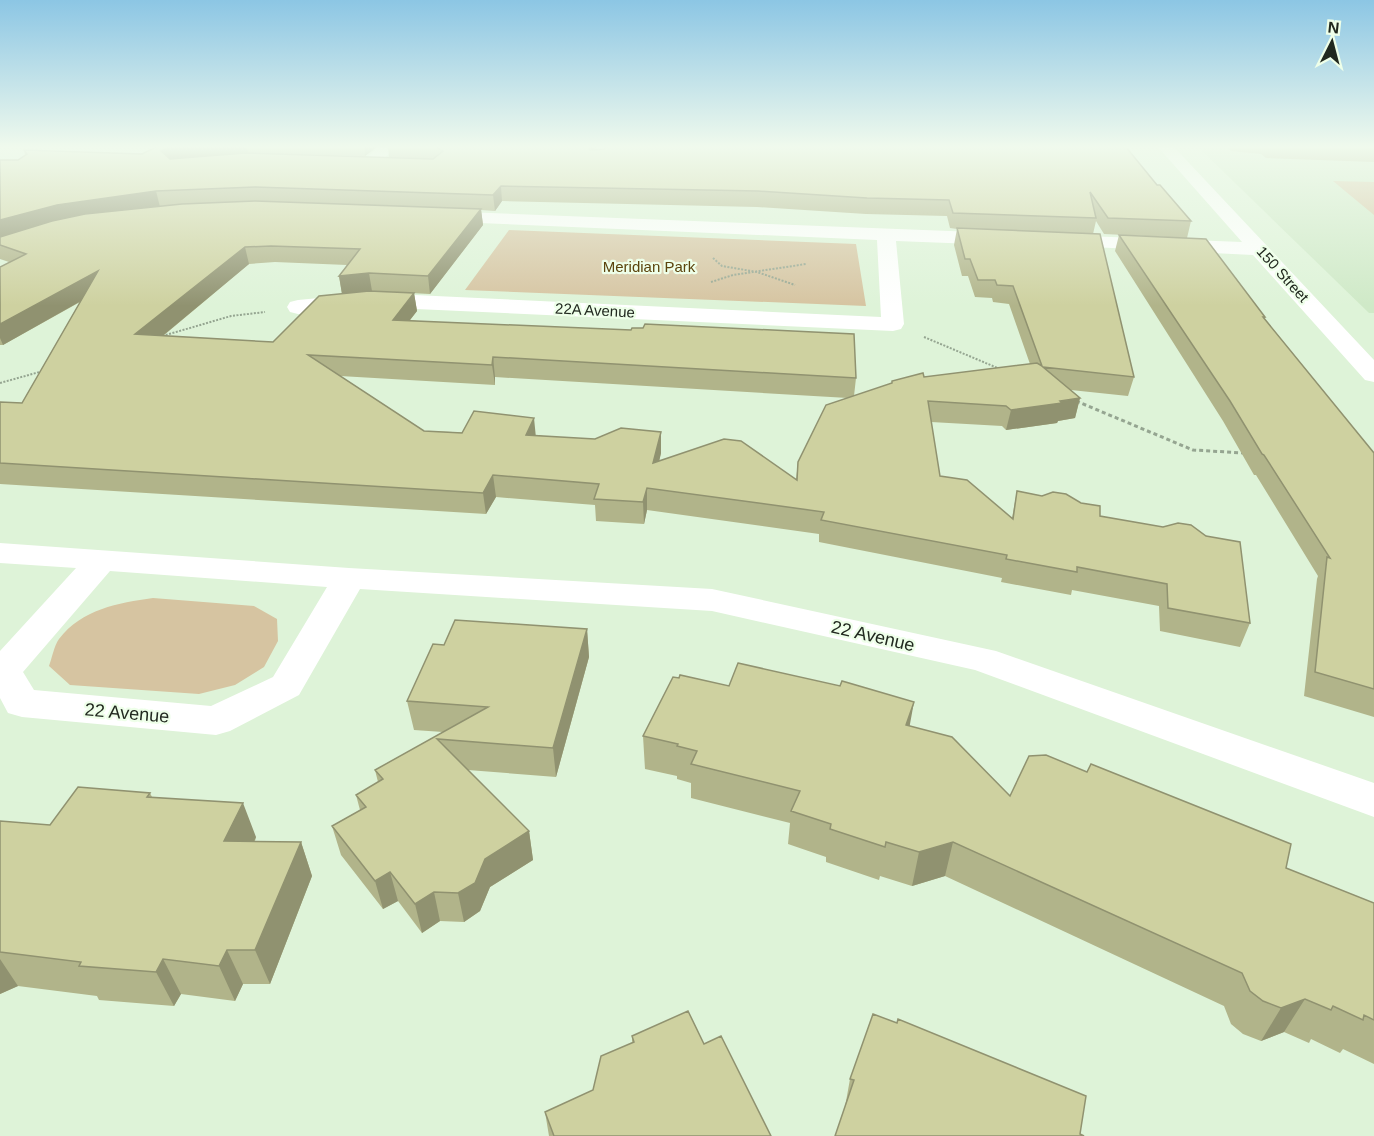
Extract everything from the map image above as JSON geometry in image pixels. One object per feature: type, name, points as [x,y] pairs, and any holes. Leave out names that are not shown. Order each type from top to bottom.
[{"type":"street","name":"150 Street","points":[[1216,200],[1374,375]]},
{"type":"street","points":[[414,216],[1015,239]]},
{"type":"street","points":[[886,234],[893,324]]},
{"type":"street","points":[[1038,240],[1261,249]]},
{"type":"street","name":"22A Avenue","points":[[298,307],[372,300],[893,324]]},
{"type":"street","name":"22 Avenue","points":[[0,553],[724,602],[983,660],[1374,800]]},
{"type":"street","name":"22 Avenue","points":[[103,559],[3,671],[22,703],[216,721],[286,686],[349,578]]},
{"type":"path","points":[[688,227],[687,235],[722,266],[757,272],[802,287]]},
{"type":"path","points":[[711,282],[733,275],[807,263]]},
{"type":"path","points":[[154,338],[231,316],[298,307]]},
{"type":"path","points":[[893,324],[1000,369]]},
{"type":"path","points":[[0,383],[44,370]]},
{"type":"path","points":[[1075,401],[1193,450],[1249,453]]},
{"type":"shaded area","points":[[1253,200],[1374,200],[1374,313],[1369,313]]},
{"type":"green space","points":[[1356,200],[1374,200],[1374,215]]},
{"type":"green space","name":"Meridian Park","points":[[509,230],[856,244],[866,306],[465,290]]},
{"type":"green space","points":[[153,598],[254,606],[277,619],[278,641],[264,667],[235,685],[199,694],[70,685],[49,666],[59,639],[78,621],[114,605]]},
{"type":"building","points":[[0,200],[92,200],[57,205],[0,220]]},
{"type":"building","points":[[949,200],[1092,200],[1096,218],[953,213]]},
{"type":"building","points":[[1096,200],[1173,200],[1191,221],[1108,218]]},
{"type":"building","points":[[255,201],[481,209],[428,276],[369,273],[339,276],[360,249],[245,247],[135,334],[273,342],[319,296],[369,291],[414,293],[393,320],[631,330],[632,328],[643,328],[645,324],[854,334],[856,378],[493,357],[492,365],[308,355],[424,431],[462,433],[474,411],[534,418],[526,435],[595,439],[621,428],[661,432],[653,463],[724,439],[741,441],[797,480],[798,462],[826,405],[892,383],[892,381],[923,373],[924,377],[1037,363],[1042,366],[1013,286],[997,285],[995,280],[978,280],[970,259],[965,259],[957,228],[1100,234],[1134,377],[1043,367],[1080,398],[1060,401],[1062,403],[1011,410],[1006,406],[928,401],[940,476],[967,480],[1013,519],[1017,491],[1042,496],[1053,492],[1066,494],[1081,503],[1100,506],[1100,516],[1163,527],[1178,523],[1191,525],[1206,536],[1240,542],[1250,623],[1168,608],[1167,584],[1077,567],[1077,572],[1006,559],[1007,555],[821,520],[824,512],[647,488],[643,502],[594,499],[599,484],[493,475],[483,493],[0,463],[0,402],[22,403],[98,271],[0,324],[0,267],[26,254],[0,245],[0,237],[52,221],[85,214],[182,204]]},
{"type":"building","points":[[1119,235],[1206,239],[1265,317],[1263,317],[1374,453],[1374,689],[1315,672],[1327,557],[1330,558],[1230,401]]},
{"type":"building","points":[[455,620],[587,629],[553,748],[437,739],[529,831],[485,859],[475,883],[458,893],[434,892],[415,904],[390,872],[375,881],[332,826],[366,807],[356,795],[383,779],[375,770],[488,707],[407,701],[433,644],[444,645]]},
{"type":"building","points":[[738,663],[840,686],[842,681],[914,702],[906,725],[952,737],[1010,796],[1029,756],[1046,755],[1087,772],[1091,764],[1291,844],[1286,868],[1374,903],[1374,1020],[1364,1015],[1363,1020],[1333,1006],[1331,1010],[1305,999],[1281,1008],[1263,1001],[1250,991],[1242,973],[953,842],[919,852],[886,842],[885,847],[830,829],[831,824],[791,811],[800,791],[691,764],[697,751],[643,736],[673,677],[679,678],[680,675],[729,686]]},
{"type":"building","points":[[78,787],[150,793],[147,797],[243,803],[224,841],[301,842],[255,950],[227,950],[219,966],[163,959],[156,972],[79,966],[81,962],[0,952],[0,821],[50,825]]},
{"type":"building","points":[[688,1011],[704,1044],[721,1036],[771,1136],[554,1136],[545,1112],[593,1090],[601,1056],[634,1042],[632,1036]]},
{"type":"building","points":[[873,1014],[897,1023],[898,1019],[1086,1096],[1080,1134],[1084,1136],[835,1136],[854,1080],[850,1079]]}]
